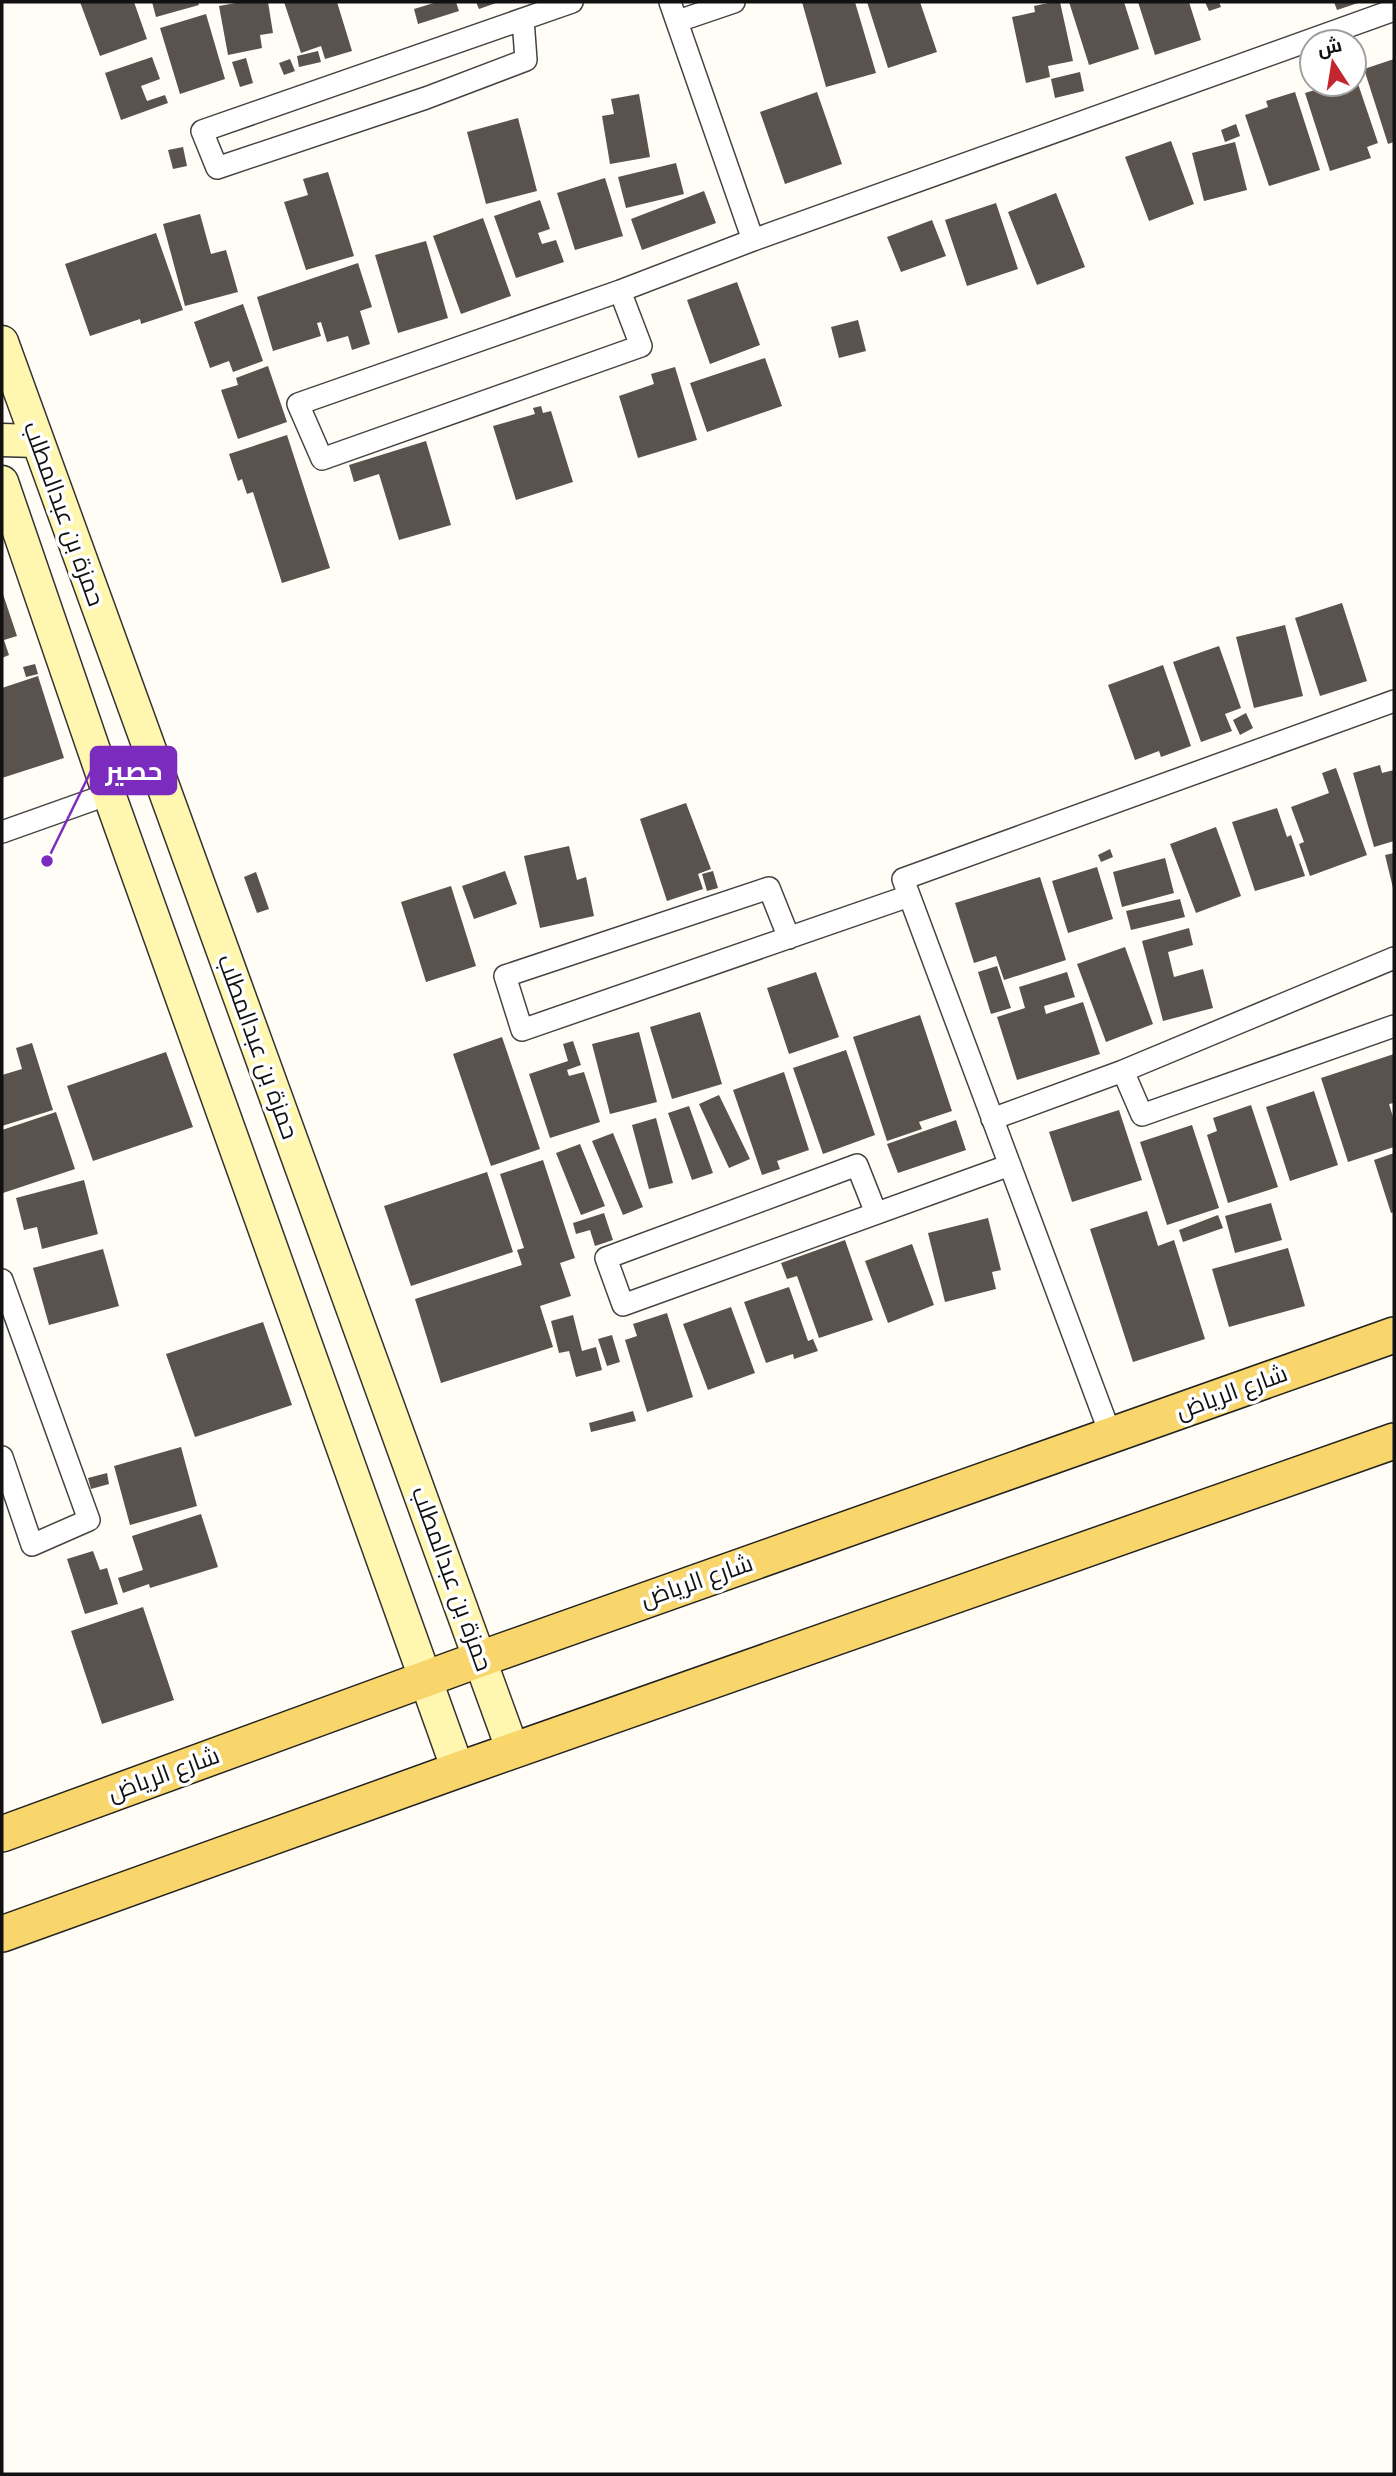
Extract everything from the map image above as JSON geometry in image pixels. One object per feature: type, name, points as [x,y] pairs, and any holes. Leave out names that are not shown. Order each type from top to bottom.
[{"type":"main road","name":"شارع الرياض","points":[[2,1834],[480,1659],[1394,1335]]},
{"type":"main road","points":[[2,1934],[458,1770],[1394,1441]]},
{"type":"street","points":[[523,19],[526,60],[426,98],[217,168],[202,131],[523,19],[572,2]]},
{"type":"street","points":[[734,2],[674,12],[753,240]]},
{"type":"street","points":[[620,291],[641,346],[322,459],[298,404],[620,291],[753,240],[1394,10]]},
{"type":"street","name":"حمزة بن عبدالمطلب","points":[[2,342],[513,1751]]},
{"type":"street","points":[[2,440],[36,441]]},
{"type":"street","name":"حمزة بن عبدالمطلب","points":[[2,482],[109,794],[458,1770]]},
{"type":"street","points":[[1111,1436],[903,879],[1394,701]]},
{"type":"street","points":[[2,832],[109,794]]},
{"type":"street","points":[[789,938],[769,888],[505,975],[522,1030],[789,938],[909,896]]},
{"type":"street","points":[[992,1119],[1123,1071],[1394,958]]},
{"type":"street","points":[[1123,1071],[1142,1115],[1394,1026]]},
{"type":"street","points":[[876,1213],[857,1165],[606,1258],[623,1305],[1010,1165]]},
{"type":"street","points":[[2,1280],[89,1520],[32,1545],[2,1457]]},
{"type":"building","points":[[80,2],[134,2],[147,39],[100,56]]},
{"type":"building","points":[[152,2],[198,2],[199,5],[156,17]]},
{"type":"building","points":[[241,2],[268,2],[273,33],[260,35],[262,48],[228,55],[219,6]]},
{"type":"building","points":[[284,2],[337,2],[352,51],[325,59],[321,46],[301,53]]},
{"type":"building","points":[[437,2],[456,2],[459,11],[418,24],[414,9]]},
{"type":"building","points":[[476,2],[499,2],[479,9]]},
{"type":"building","points":[[802,2],[855,2],[876,73],[826,87]]},
{"type":"building","points":[[867,2],[920,2],[937,52],[888,68]]},
{"type":"building","points":[[1060,2],[1073,61],[1048,66],[1050,77],[1026,83],[1012,17],[1035,12],[1034,6]]},
{"type":"building","points":[[1069,2],[1124,2],[1139,49],[1089,65]]},
{"type":"building","points":[[1138,2],[1189,2],[1201,40],[1155,55]]},
{"type":"building","points":[[1205,2],[1219,2],[1221,7],[1209,11]]},
{"type":"building","points":[[1334,2],[1361,2],[1337,10]]},
{"type":"building","points":[[206,14],[225,79],[180,94],[160,28]]},
{"type":"building","points":[[318,51],[321,62],[299,67],[297,56]]},
{"type":"building","points":[[152,57],[160,79],[141,86],[147,101],[165,95],[168,103],[121,120],[105,73]]},
{"type":"building","points":[[246,58],[253,83],[240,87],[232,62]]},
{"type":"building","points":[[290,59],[295,71],[284,75],[279,63]]},
{"type":"building","points":[[1394,59],[1394,142],[1388,144],[1368,82],[1368,68]]},
{"type":"building","points":[[1080,72],[1084,91],[1055,98],[1051,79]]},
{"type":"building","points":[[817,92],[842,164],[785,184],[760,112]]},
{"type":"building","points":[[1295,92],[1320,170],[1269,186],[1245,115],[1268,107],[1266,101]]},
{"type":"building","points":[[639,94],[650,157],[610,164],[602,116],[614,114],[611,99]]},
{"type":"building","points":[[1307,98],[1363,98],[1378,143],[1367,147],[1371,158],[1330,171]]},
{"type":"building","points":[[518,118],[537,191],[486,204],[467,132]]},
{"type":"building","points":[[1236,124],[1240,136],[1225,142],[1221,130]]},
{"type":"building","points":[[1171,141],[1194,204],[1149,221],[1125,157]]},
{"type":"building","points":[[1235,142],[1247,190],[1204,201],[1192,153]]},
{"type":"building","points":[[183,147],[187,166],[173,169],[168,150]]},
{"type":"building","points":[[676,163],[684,194],[626,208],[618,177]]},
{"type":"building","points":[[328,172],[354,256],[306,270],[284,202],[308,195],[303,179]]},
{"type":"building","points":[[605,178],[623,236],[575,250],[557,193]]},
{"type":"building","points":[[704,191],[716,223],[642,250],[631,219]]},
{"type":"building","points":[[1056,193],[1085,267],[1037,285],[1008,212]]},
{"type":"building","points":[[540,200],[550,229],[538,233],[542,244],[556,240],[564,262],[516,278],[494,216]]},
{"type":"building","points":[[996,203],[1018,269],[967,286],[945,220]]},
{"type":"building","points":[[200,214],[211,254],[226,250],[238,292],[185,306],[163,224]]},
{"type":"building","points":[[483,218],[511,296],[461,314],[433,236]]},
{"type":"building","points":[[932,220],[946,256],[901,272],[887,237]]},
{"type":"building","points":[[156,233],[183,310],[141,324],[140,319],[90,336],[65,264]]},
{"type":"building","points":[[426,241],[448,318],[398,333],[375,255]]},
{"type":"building","points":[[358,263],[372,307],[360,311],[370,344],[352,350],[348,336],[327,342],[321,322],[317,323],[321,336],[273,351],[257,297]]},
{"type":"building","points":[[737,282],[760,345],[710,364],[687,300]]},
{"type":"building","points":[[243,304],[263,361],[233,372],[229,361],[210,368],[194,322]]},
{"type":"building","points":[[858,320],[866,351],[839,358],[831,327]]},
{"type":"building","points":[[765,358],[782,406],[707,432],[690,383]]},
{"type":"building","points":[[268,366],[287,422],[238,439],[221,390],[238,385],[236,378]]},
{"type":"building","points":[[675,367],[697,440],[638,458],[619,396],[654,384],[651,374]]},
{"type":"building","points":[[541,406],[543,413],[551,411],[573,482],[516,500],[493,426],[535,414],[533,408]]},
{"type":"building","points":[[287,435],[330,568],[282,583],[253,492],[247,494],[242,479],[238,481],[229,454]]},
{"type":"building","points":[[426,441],[451,525],[399,540],[379,474],[354,482],[349,465]]},
{"type":"building","points":[[2,591],[17,636],[4,640],[9,655],[2,658]]},
{"type":"building","points":[[1342,603],[1367,681],[1320,696],[1295,618]]},
{"type":"building","points":[[1285,625],[1303,696],[1254,708],[1236,637]]},
{"type":"building","points":[[1219,646],[1241,708],[1225,714],[1232,731],[1201,742],[1173,662]]},
{"type":"building","points":[[35,664],[38,674],[26,677],[23,667]]},
{"type":"building","points":[[1163,665],[1191,746],[1161,757],[1159,751],[1135,760],[1108,685]]},
{"type":"building","points":[[38,676],[64,758],[2,778],[2,688]]},
{"type":"building","points":[[1246,713],[1253,728],[1240,735],[1233,720]]},
{"type":"building","points":[[1380,765],[1382,773],[1394,770],[1394,841],[1374,847],[1353,773]]},
{"type":"building","points":[[1336,768],[1367,855],[1310,876],[1299,844],[1304,842],[1291,807],[1329,793],[1322,773]]},
{"type":"building","points":[[686,803],[711,869],[698,874],[703,889],[667,901],[640,819]]},
{"type":"building","points":[[1277,808],[1287,837],[1291,835],[1305,876],[1255,891],[1232,822]]},
{"type":"building","points":[[1216,827],[1241,896],[1196,913],[1170,844]]},
{"type":"building","points":[[569,846],[577,880],[586,877],[594,916],[540,928],[524,856]]},
{"type":"building","points":[[1110,849],[1113,857],[1101,862],[1098,855]]},
{"type":"building","points":[[1394,853],[1394,887],[1393,888],[1385,855]]},
{"type":"building","points":[[1165,858],[1174,893],[1122,907],[1113,872]]},
{"type":"building","points":[[1097,867],[1113,919],[1068,933],[1052,881]]},
{"type":"building","points":[[505,871],[517,904],[474,919],[462,886]]},
{"type":"building","points":[[713,871],[718,888],[707,891],[702,874]]},
{"type":"building","points":[[256,872],[269,909],[257,913],[244,877]]},
{"type":"building","points":[[1040,877],[1066,960],[1004,980],[996,956],[974,963],[955,903]]},
{"type":"building","points":[[451,886],[476,966],[426,982],[401,902]]},
{"type":"building","points":[[1180,899],[1185,917],[1131,930],[1126,911]]},
{"type":"building","points":[[1189,928],[1193,945],[1168,952],[1174,977],[1203,969],[1213,1008],[1163,1021],[1142,941]]},
{"type":"building","points":[[1125,947],[1153,1024],[1106,1042],[1077,964]]},
{"type":"building","points":[[997,966],[1011,1008],[991,1014],[978,972]]},
{"type":"building","points":[[816,972],[839,1037],[789,1054],[767,988]]},
{"type":"building","points":[[1067,972],[1075,997],[1044,1006],[1046,1014],[1083,1002],[1100,1054],[1017,1080],[997,1017],[1025,1008],[1019,987]]},
{"type":"building","points":[[700,1012],[722,1084],[672,1099],[650,1027]]},
{"type":"building","points":[[920,1015],[952,1111],[919,1122],[922,1129],[887,1141],[853,1037]]},
{"type":"building","points":[[639,1032],[657,1102],[610,1114],[592,1044]]},
{"type":"building","points":[[502,1037],[540,1149],[491,1166],[453,1054]]},
{"type":"building","points":[[573,1041],[581,1065],[567,1070],[569,1076],[584,1072],[600,1122],[550,1138],[529,1074],[568,1061],[563,1044]]},
{"type":"building","points":[[32,1043],[53,1110],[2,1126],[2,1075],[22,1069],[16,1048]]},
{"type":"building","points":[[846,1050],[875,1135],[823,1154],[793,1068]]},
{"type":"building","points":[[166,1052],[193,1127],[93,1161],[67,1086]]},
{"type":"building","points":[[1394,1054],[1394,1103],[1389,1104],[1394,1120],[1394,1147],[1348,1162],[1321,1078]]},
{"type":"building","points":[[784,1072],[809,1150],[777,1161],[780,1169],[762,1175],[733,1090]]},
{"type":"building","points":[[1314,1091],[1338,1165],[1290,1181],[1266,1107]]},
{"type":"building","points":[[719,1095],[750,1159],[729,1168],[699,1104]]},
{"type":"building","points":[[1251,1105],[1278,1187],[1228,1203],[1207,1135],[1217,1131],[1213,1118]]},
{"type":"building","points":[[689,1106],[713,1173],[692,1180],[668,1113]]},
{"type":"building","points":[[1119,1110],[1142,1180],[1072,1202],[1049,1132]]},
{"type":"building","points":[[56,1112],[75,1169],[3,1193],[2,1130]]},
{"type":"building","points":[[656,1118],[673,1183],[649,1189],[632,1125]]},
{"type":"building","points":[[956,1120],[966,1150],[898,1173],[887,1144]]},
{"type":"building","points":[[1192,1125],[1219,1208],[1167,1225],[1140,1142]]},
{"type":"building","points":[[613,1133],[643,1207],[623,1215],[592,1141]]},
{"type":"building","points":[[580,1144],[605,1206],[581,1215],[556,1153]]},
{"type":"building","points":[[1394,1153],[1394,1212],[1391,1213],[1374,1160]]},
{"type":"building","points":[[543,1160],[575,1258],[560,1263],[571,1296],[540,1306],[553,1347],[441,1383],[415,1299],[522,1265],[517,1250],[524,1248],[500,1174]]},
{"type":"building","points":[[487,1172],[513,1252],[411,1286],[384,1206]]},
{"type":"building","points":[[84,1180],[98,1234],[42,1249],[37,1227],[24,1230],[16,1198]]},
{"type":"building","points":[[1271,1203],[1282,1240],[1235,1253],[1225,1216]]},
{"type":"building","points":[[1147,1211],[1158,1246],[1174,1240],[1205,1339],[1133,1362],[1090,1229]]},
{"type":"building","points":[[604,1213],[613,1240],[595,1246],[590,1230],[576,1234],[573,1223]]},
{"type":"building","points":[[1218,1215],[1223,1228],[1183,1242],[1179,1230]]},
{"type":"building","points":[[988,1218],[1001,1270],[992,1272],[996,1289],[945,1302],[928,1233]]},
{"type":"building","points":[[845,1240],[873,1320],[819,1338],[797,1276],[787,1279],[781,1263]]},
{"type":"building","points":[[912,1244],[934,1305],[888,1323],[865,1261]]},
{"type":"building","points":[[1288,1248],[1305,1306],[1229,1327],[1212,1269]]},
{"type":"building","points":[[103,1249],[119,1306],[49,1325],[33,1268]]},
{"type":"building","points":[[789,1287],[808,1341],[813,1339],[818,1351],[794,1359],[793,1354],[766,1363],[744,1302]]},
{"type":"building","points":[[731,1307],[755,1373],[708,1390],[683,1324]]},
{"type":"building","points":[[667,1313],[693,1397],[647,1412],[625,1340],[637,1336],[633,1324]]},
{"type":"building","points":[[573,1315],[582,1351],[596,1347],[602,1370],[576,1377],[569,1351],[559,1353],[551,1321]]},
{"type":"building","points":[[263,1322],[292,1405],[195,1437],[166,1354]]},
{"type":"building","points":[[612,1335],[620,1362],[607,1366],[598,1339]]},
{"type":"building","points":[[633,1411],[636,1421],[591,1432],[589,1423]]},
{"type":"building","points":[[181,1447],[197,1506],[130,1525],[114,1466]]},
{"type":"building","points":[[107,1473],[109,1484],[91,1489],[88,1478]]},
{"type":"building","points":[[201,1514],[218,1567],[150,1588],[149,1584],[123,1593],[118,1578],[143,1570],[132,1536]]},
{"type":"building","points":[[93,1551],[100,1570],[107,1568],[118,1604],[85,1614],[67,1559]]},
{"type":"building","points":[[143,1607],[174,1700],[102,1724],[71,1631]]},
{"type":"place","name":"حصير","points":[[47,861]]}]
